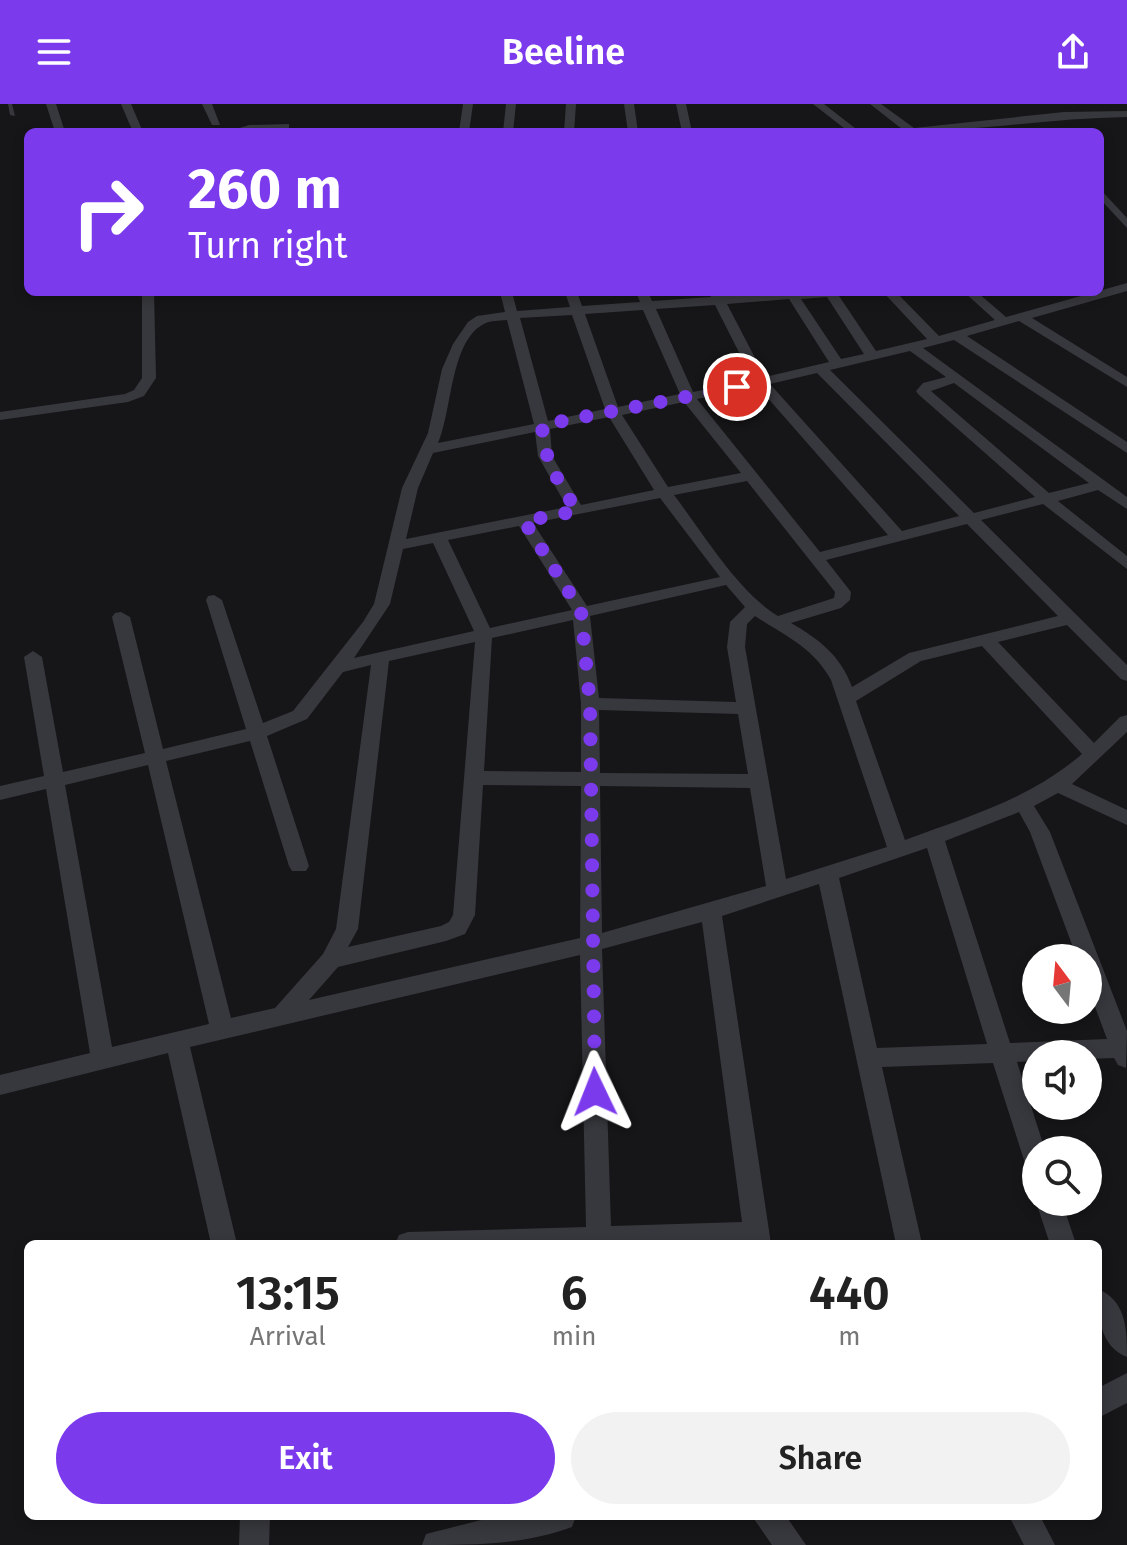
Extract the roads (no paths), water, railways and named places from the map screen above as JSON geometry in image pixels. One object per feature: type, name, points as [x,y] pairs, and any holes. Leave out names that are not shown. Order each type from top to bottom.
[{"type":"street","points":[[51,104],[59,128]]},
{"type":"street","points":[[126,104],[136,128]]},
{"type":"street","points":[[207,104],[216,123]]},
{"type":"street","points":[[465,128],[468,104]]},
{"type":"street","points":[[508,128],[511,104]]},
{"type":"street","points":[[569,128],[571,104]]},
{"type":"street","points":[[629,104],[632,128]]},
{"type":"street","points":[[681,104],[686,128]]},
{"type":"street","points":[[818,104],[850,128]]},
{"type":"street","points":[[875,104],[904,128]]},
{"type":"street","points":[[1047,104],[1059,128]]},
{"type":"street","points":[[945,128],[1052,116],[1127,114]]},
{"type":"street","points":[[249,128],[285,126]]},
{"type":"street","points":[[1104,197],[1123,220]]},
{"type":"street","points":[[0,416],[128,398],[139,393],[149,378],[148,296]]},
{"type":"street","points":[[507,296],[542,425],[543,449],[577,511]]},
{"type":"street","points":[[572,296],[613,412],[664,493],[728,580],[754,608],[795,631],[821,650],[829,660],[846,699],[899,851]]},
{"type":"street","points":[[0,793],[257,733],[300,715],[339,667],[382,604],[410,488],[435,433],[449,369],[460,344],[477,321],[512,315],[577,311],[645,299],[717,296],[761,382],[898,536]]},
{"type":"street","points":[[792,296],[828,366],[1127,675]]},
{"type":"street","points":[[833,296],[872,356]]},
{"type":"street","points":[[893,296],[936,341]]},
{"type":"street","points":[[975,296],[1004,322]]},
{"type":"street","points":[[1047,296],[1059,306]]},
{"type":"street","points":[[427,450],[761,382],[936,341],[1095,296]]},
{"type":"street","points":[[645,299],[688,397],[843,592],[842,600],[776,622]]},
{"type":"street","points":[[1021,317],[1127,383]]},
{"type":"street","points":[[956,335],[1127,449]]},
{"type":"street","points":[[912,346],[1127,504]]},
{"type":"street","points":[[955,379],[928,386],[923,391],[1046,499],[1127,564]]},
{"type":"street","points":[[396,546],[748,476]]},
{"type":"street","points":[[816,558],[1100,485]]},
{"type":"street","points":[[524,521],[581,611],[590,704],[591,944],[599,1239]]},
{"type":"street","points":[[331,960],[446,933],[462,921],[476,778],[484,634],[439,538]]},
{"type":"street","points":[[339,667],[728,580]]},
{"type":"street","points":[[214,600],[299,866]]},
{"type":"street","points":[[754,608],[739,622],[735,632],[777,890]]},
{"type":"street","points":[[121,617],[214,985],[222,1030]]},
{"type":"street","points":[[846,699],[915,657],[1072,618]]},
{"type":"street","points":[[984,638],[1094,755]]},
{"type":"street","points":[[33,657],[103,1060]]},
{"type":"street","points":[[282,1015],[331,960],[347,929],[381,657]]},
{"type":"street","points":[[590,704],[746,708]]},
{"type":"street","points":[[0,1085],[282,1015],[591,944],[711,911],[899,851],[1023,803],[1058,785],[1094,755],[1127,721]]},
{"type":"street","points":[[476,778],[758,781]]},
{"type":"street","points":[[1058,785],[1127,818]]},
{"type":"street","points":[[1023,803],[1040,832],[1083,944]]},
{"type":"street","points":[[934,839],[1029,1136]]},
{"type":"street","points":[[827,873],[908,1240]]},
{"type":"street","points":[[561,1240],[757,1239],[711,911]]},
{"type":"street","points":[[868,1058],[1125,1052],[1102,994]]},
{"type":"street","points":[[177,1041],[223,1240]]},
{"type":"street","points":[[1054,1216],[1062,1240]]},
{"type":"street","points":[[1102,1308],[1127,1344]]},
{"type":"street","points":[[1102,1402],[1127,1387]]},
{"type":"street","points":[[254,1545],[255,1520]]},
{"type":"street","points":[[437,1545],[544,1520]]},
{"type":"street","points":[[770,1520],[791,1545]]},
{"type":"street","points":[[1026,1520],[1040,1545]]},
{"type":"lane","points":[[10,104],[13,115]]}]
